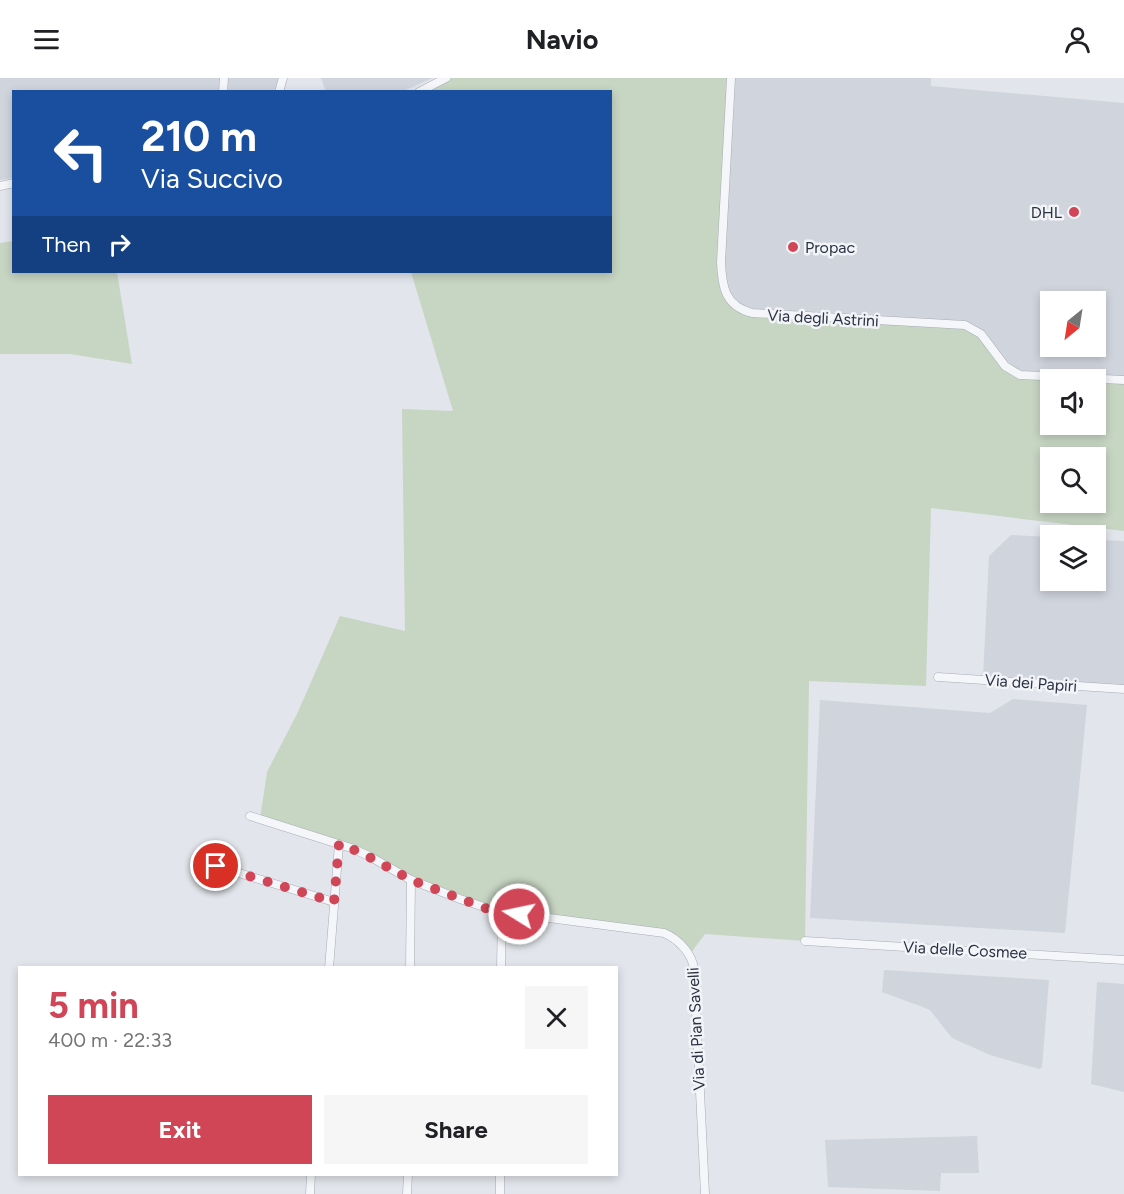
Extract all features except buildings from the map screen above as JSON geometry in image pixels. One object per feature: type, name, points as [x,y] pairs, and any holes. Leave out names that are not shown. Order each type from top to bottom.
[{"type":"street","points":[[423,90],[446,78]]},
{"type":"street","name":"Via degli Astrini","points":[[731,78],[721,262],[725,290],[735,306],[752,314],[964,325],[981,334],[1005,366],[1020,375],[1124,380]]},
{"type":"street","name":"Via dei Papiri","points":[[938,677],[1124,689]]},
{"type":"street","points":[[250,816],[339,844],[362,853],[411,880],[502,913],[501,966]]},
{"type":"street","points":[[329,966],[339,844]]},
{"type":"street","points":[[216,866],[334,902]]},
{"type":"street","points":[[410,966],[411,880]]},
{"type":"street","name":"Via di Pian Savelli","points":[[502,913],[660,932],[670,936],[690,954],[694,969],[705,1194]]},
{"type":"street","name":"Via delle Cosmee","points":[[805,941],[1124,960]]},
{"type":"street","points":[[310,1194],[311,1176]]},
{"type":"street","points":[[407,1194],[408,1176]]},
{"type":"street","points":[[500,1176],[500,1194]]},
{"type":"shaded area","points":[[0,78],[220,78],[219,90],[12,90],[12,178],[0,180]]},
{"type":"shaded area","points":[[228,78],[280,78],[275,90],[227,90]]},
{"type":"shaded area","points":[[321,78],[433,78],[405,90],[325,90]]},
{"type":"shaded area","points":[[731,78],[931,78],[931,86],[1124,103],[1124,380],[1106,379],[1106,369],[1040,369],[1040,376],[1020,375],[752,313],[729,299],[722,276]]},
{"type":"shaded area","points":[[1011,535],[1040,536],[1040,591],[1106,591],[1106,540],[1124,541],[1124,686],[983,677],[989,556]]},
{"type":"shaded area","points":[[1013,699],[1087,705],[1065,933],[810,918],[820,700],[990,713]]},
{"type":"shaded area","points":[[884,970],[1049,980],[1042,1067],[1039,1069],[990,1055],[952,1038],[930,1010],[882,992]]},
{"type":"shaded area","points":[[1097,982],[1124,984],[1124,1092],[1091,1084]]},
{"type":"shaded area","points":[[977,1136],[979,1173],[941,1173],[940,1191],[828,1187],[825,1140]]},
{"type":"green space","points":[[446,78],[731,78],[722,276],[729,299],[752,313],[965,325],[981,334],[994,352],[1020,375],[1040,376],[1040,435],[1106,435],[1106,379],[1124,380],[1124,531],[1106,529],[1106,525],[1074,525],[931,508],[926,686],[809,681],[805,941],[705,934],[690,954],[670,936],[502,913],[411,880],[362,853],[260,819],[267,772],[297,714],[340,616],[405,631],[402,409],[453,411],[411,273],[612,273],[612,90],[421,90]]},
{"type":"green space","points":[[12,241],[12,273],[117,273],[132,364],[70,354],[0,354],[0,243]]},
{"type":"place","name":"DHL","points":[[1074,212]]},
{"type":"place","name":"Propac","points":[[793,247]]},
{"type":"route","points":[[216,866],[334,902],[339,844],[362,853],[411,880],[485,908],[502,913],[519,914]]}]
